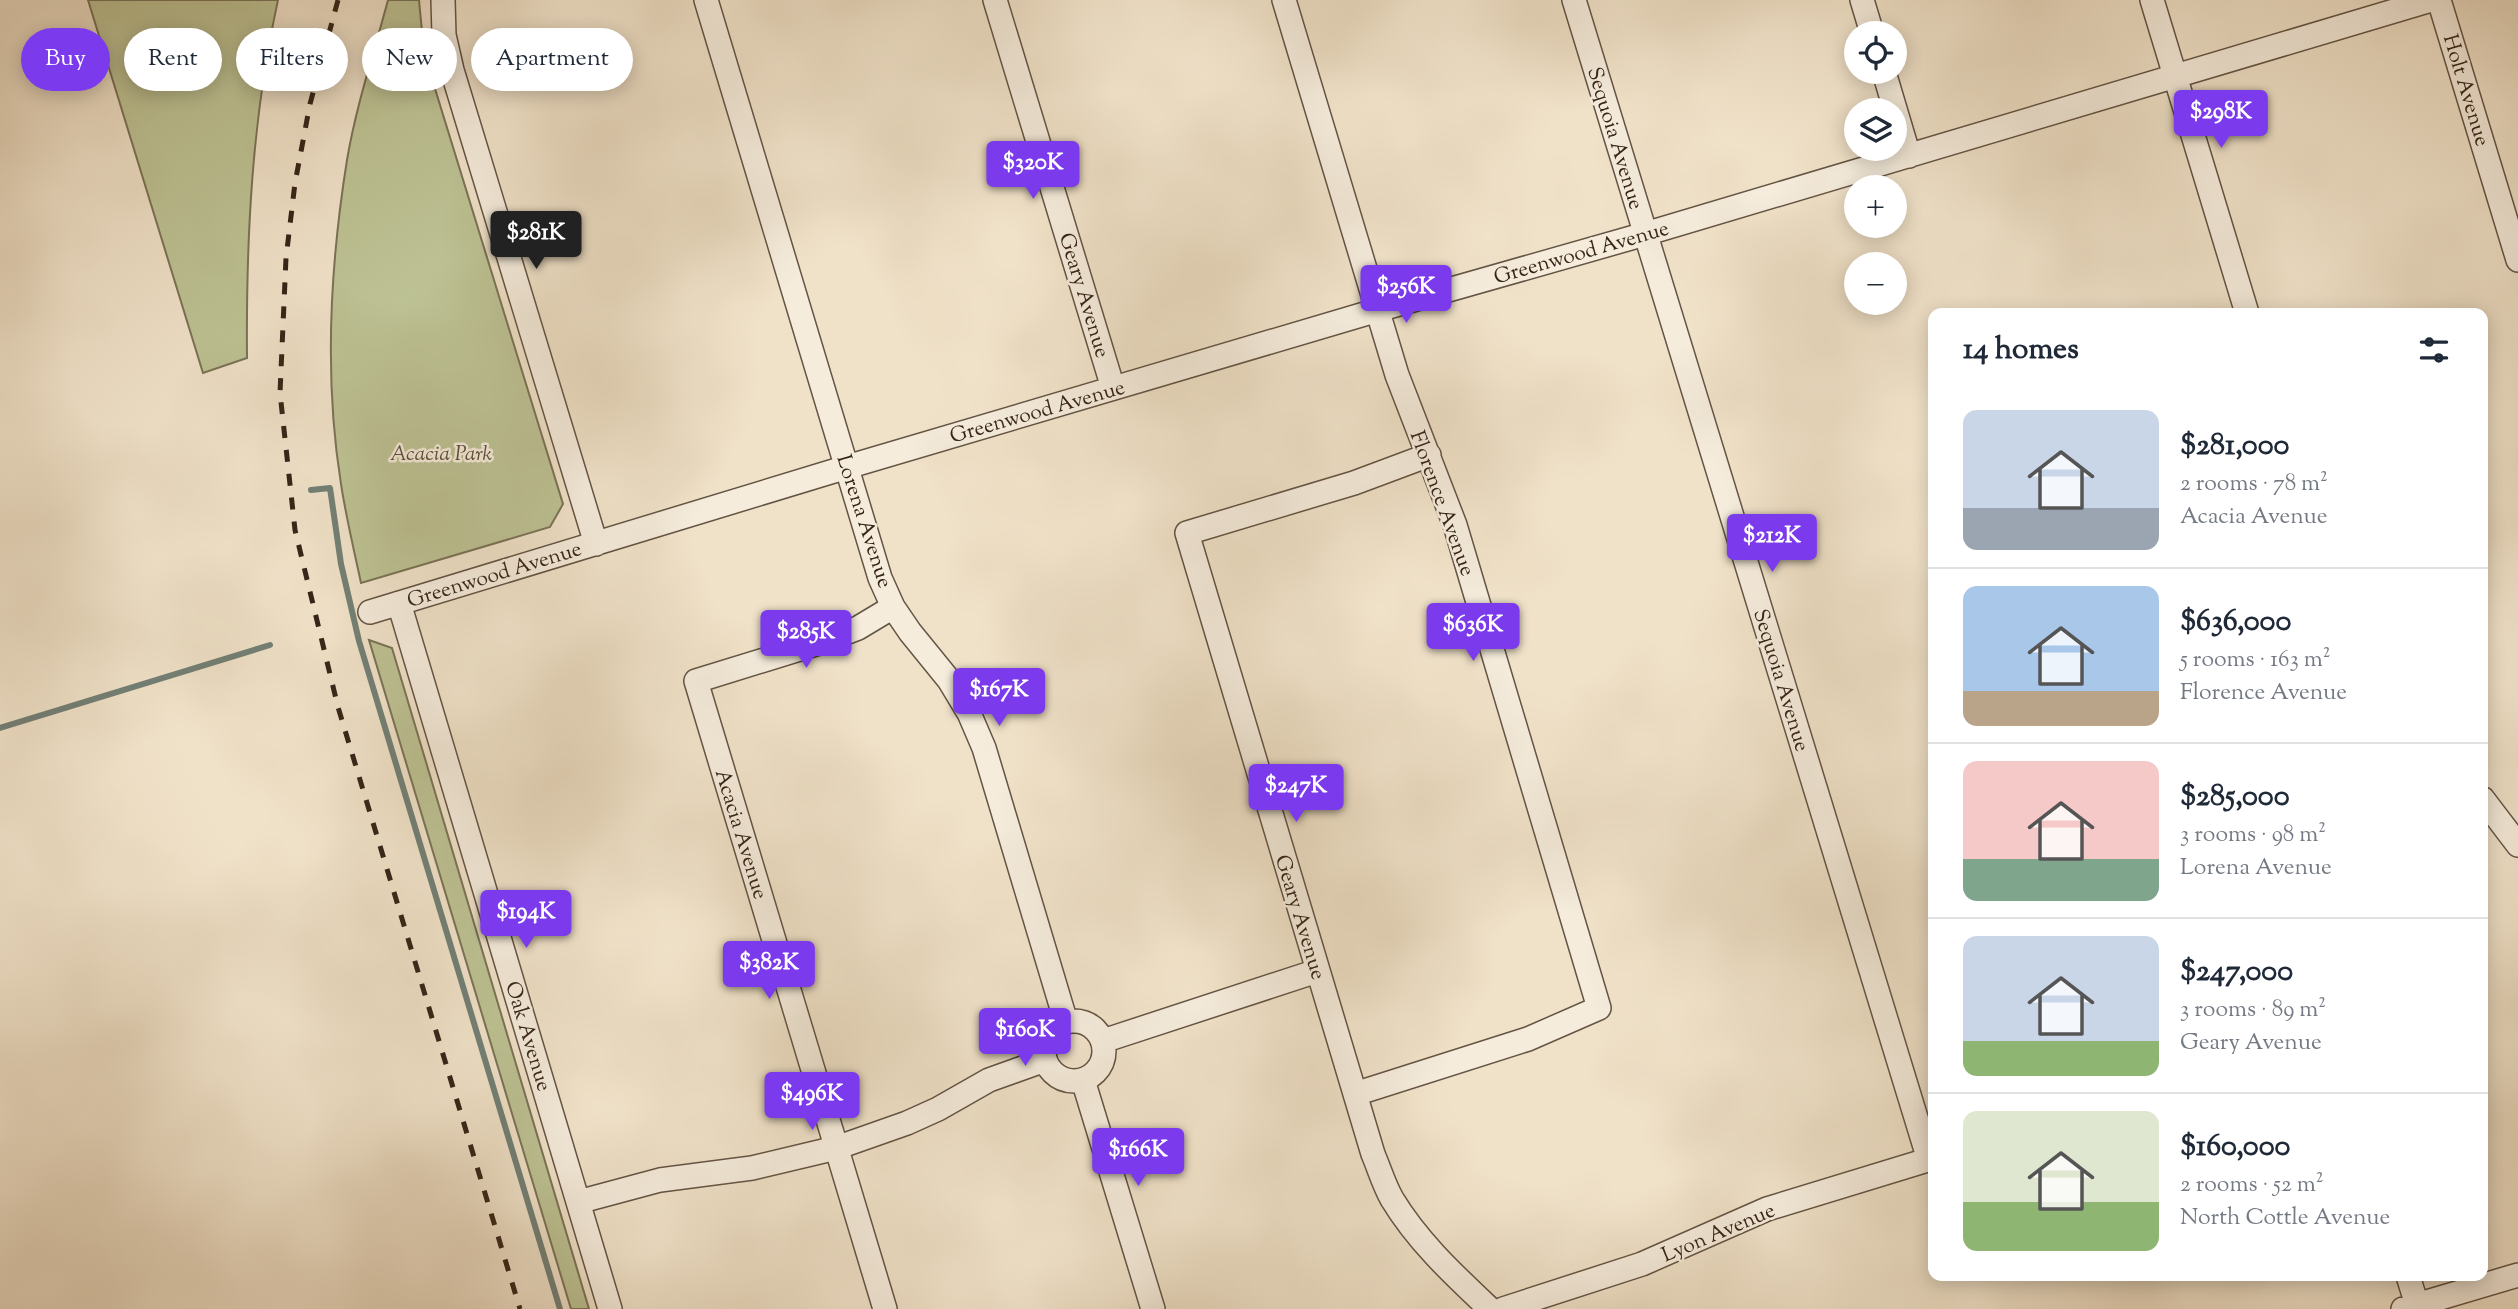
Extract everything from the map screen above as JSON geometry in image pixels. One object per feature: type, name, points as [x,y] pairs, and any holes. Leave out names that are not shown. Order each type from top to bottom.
[{"type":"street","points":[[443,0],[444,35],[452,70],[596,544]]},
{"type":"street","name":"Lorena Avenue","points":[[706,0],[880,578],[893,607],[949,680],[969,713],[984,748],[1066,1022]]},
{"type":"street","name":"Geary Avenue","points":[[995,0],[1113,388]]},
{"type":"street","name":"Florence Avenue","points":[[1284,0],[1397,375],[1455,525],[1599,1008],[1528,1039],[1355,1094]]},
{"type":"street","name":"Sequoia Avenue","points":[[1574,0],[1928,1149]]},
{"type":"street","points":[[1862,0],[1868,21]]},
{"type":"street","points":[[2152,0],[2245,308]]},
{"type":"street","name":"Greenwood Avenue","points":[[370,612],[1113,388],[1645,234],[2431,0]]},
{"type":"street","name":"Holt Avenue","points":[[2439,0],[2518,260]]},
{"type":"street","points":[[1888,84],[1909,156]]},
{"type":"street","name":"Geary Avenue","points":[[1429,455],[1354,483],[1187,533],[1373,1154],[1391,1196],[1432,1254],[1490,1309]]},
{"type":"street","name":"Oak Avenue","points":[[400,603],[610,1309]]},
{"type":"street","name":"Acacia Avenue","points":[[885,1309],[696,681],[819,643],[858,628],[893,607]]},
{"type":"street","points":[[2488,806],[2518,845]]},
{"type":"street","points":[[1103,1041],[1317,971]]},
{"type":"street","points":[[1066,1022],[1083,1022],[1091,1026],[1103,1041],[1104,1051],[1099,1069],[1083,1080],[1066,1080],[1057,1076],[1045,1060],[1045,1043],[1049,1034],[1066,1022]]},
{"type":"street","points":[[578,1202],[660,1180],[752,1168],[836,1148],[908,1123],[989,1080],[1045,1060]]},
{"type":"street","points":[[1083,1080],[1153,1309]]},
{"type":"street","name":"Lyon Avenue","points":[[1503,1309],[1642,1264],[1767,1209],[1928,1160]]},
{"type":"street","points":[[2408,1281],[2410,1307],[2518,1275]]},
{"type":"green space","points":[[88,0],[278,0],[272,28],[236,28],[236,91],[262,91],[252,178],[247,358],[203,373],[110,71],[110,28],[97,28]]},
{"type":"green space","name":"Acacia Park","points":[[388,0],[419,0],[422,28],[380,28]]},
{"type":"green space","name":"Acacia Park","points":[[363,91],[436,91],[563,504],[550,527],[361,583],[341,484],[332,404],[331,363],[336,240],[347,160]]},
{"type":"green space","points":[[369,640],[392,648],[589,1309],[571,1309]]},
{"type":"waterway","points":[[311,490],[330,488],[341,564],[359,641],[560,1309]]},
{"type":"waterway","points":[[0,728],[270,645]]},
{"type":"railway","points":[[338,0],[310,104],[295,183],[286,258],[280,393],[295,530],[338,707],[520,1309]]}]
